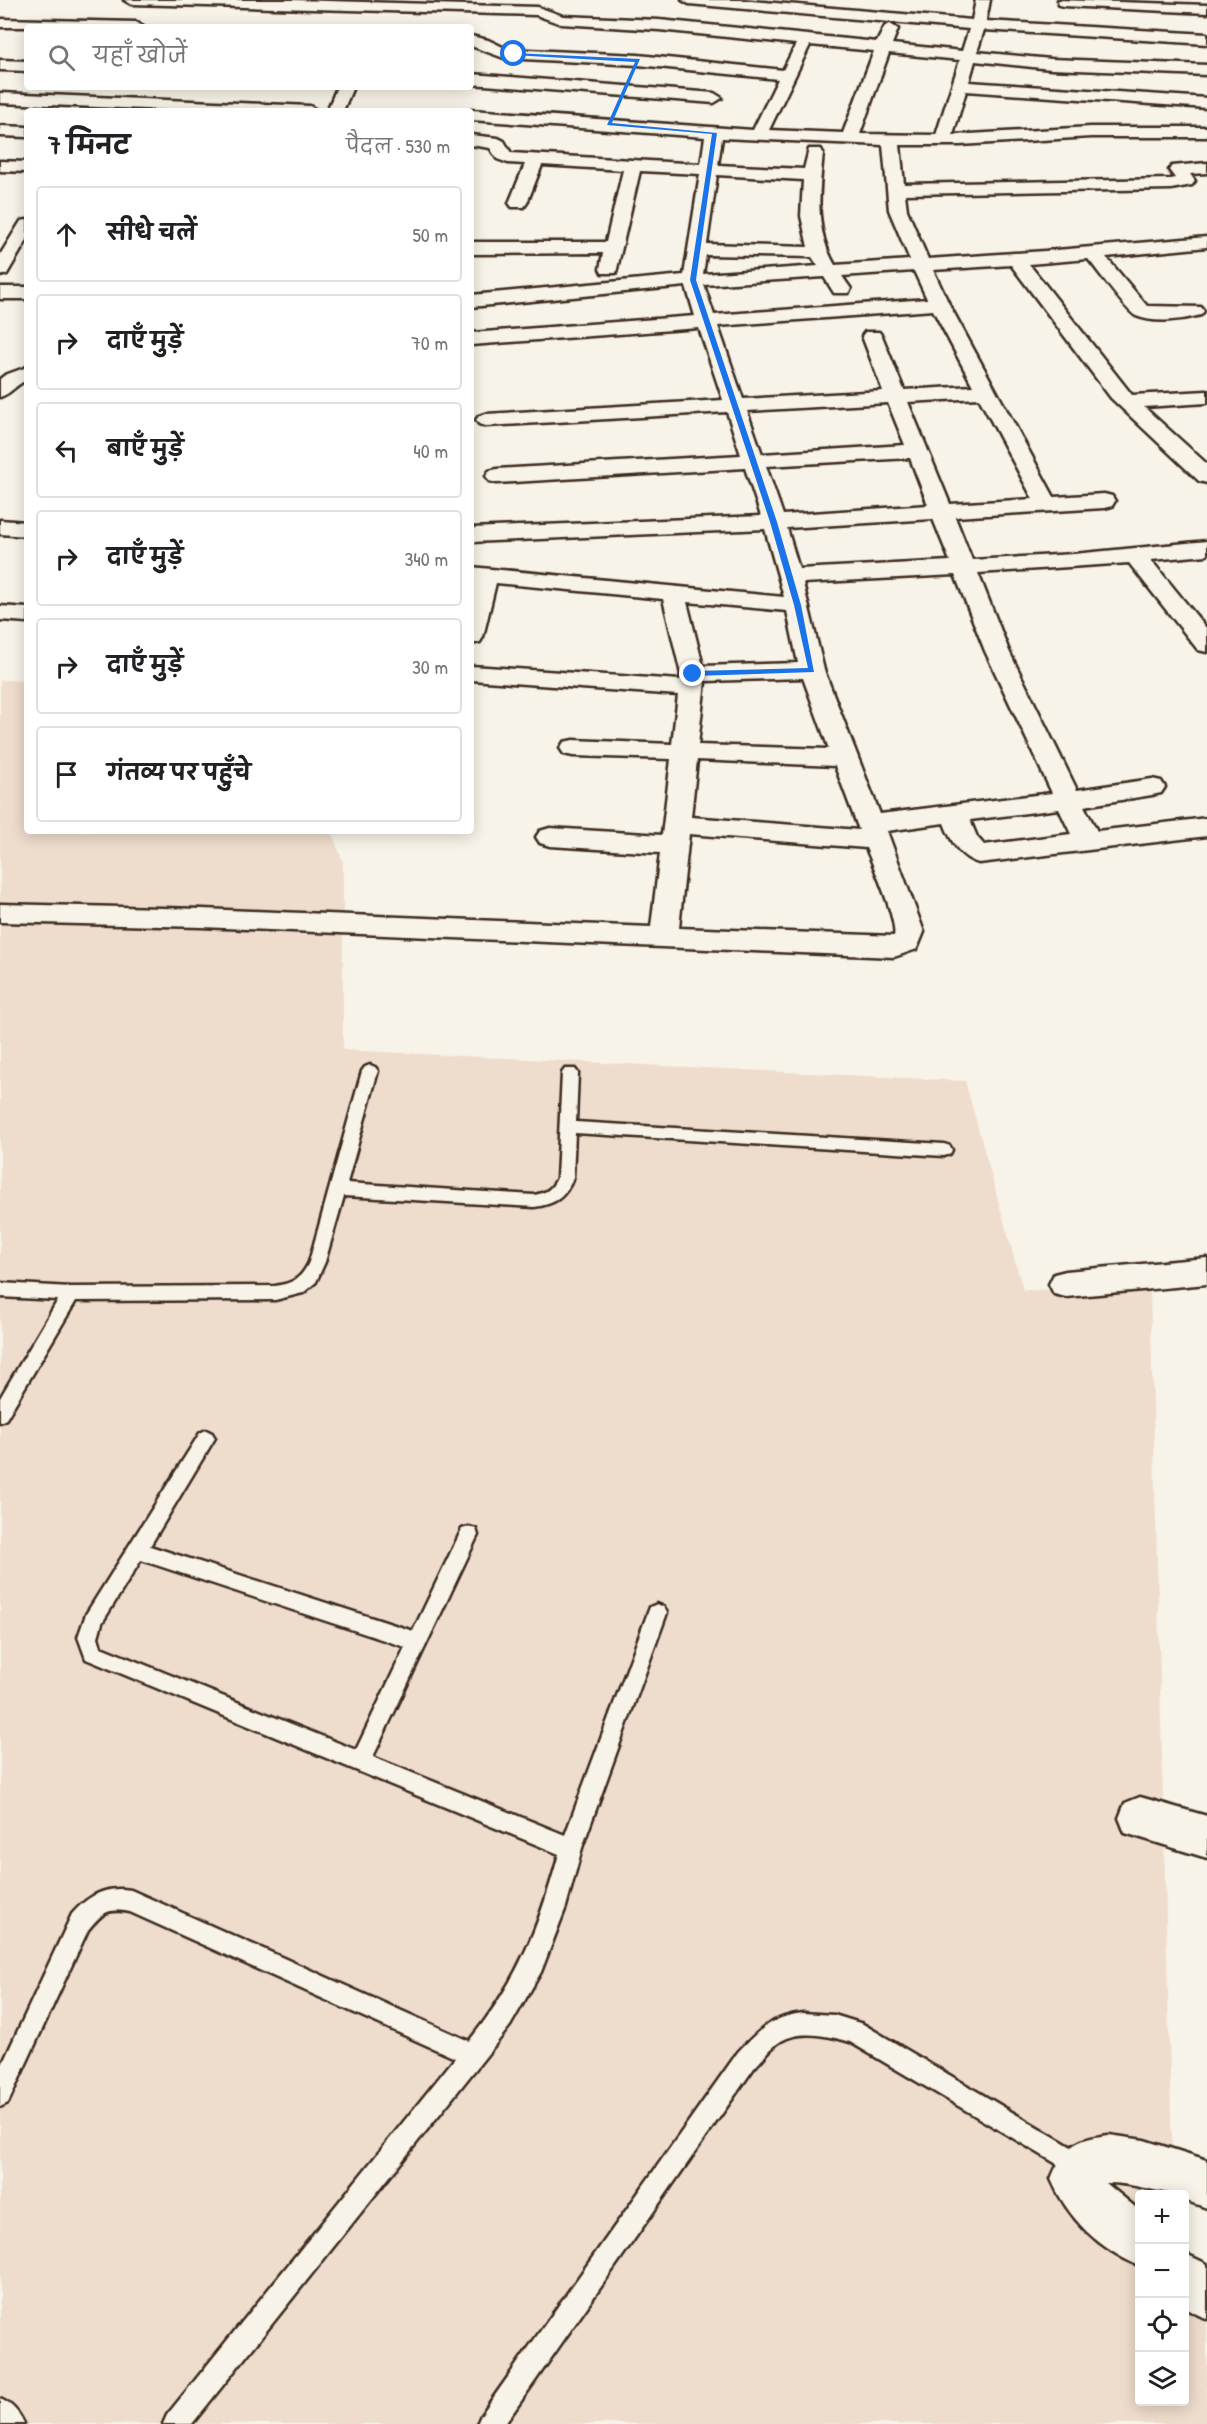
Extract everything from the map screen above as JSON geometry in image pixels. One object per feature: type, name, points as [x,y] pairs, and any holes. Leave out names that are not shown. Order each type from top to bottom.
[{"type":"street","points":[[131,0],[538,11],[561,20],[659,25],[1051,64],[1207,70]]},
{"type":"street","points":[[689,0],[895,16],[978,25],[1207,39]]},
{"type":"street","points":[[850,138],[883,47],[903,0]]},
{"type":"street","points":[[943,140],[969,56],[970,44],[978,25],[983,0]]},
{"type":"street","points":[[167,18],[169,1]]},
{"type":"street","points":[[1060,1],[1149,3],[1207,9]]},
{"type":"street","points":[[274,20],[284,4]]},
{"type":"street","points":[[609,124],[638,60],[670,8]]},
{"type":"street","points":[[0,23],[34,24]]},
{"type":"street","points":[[759,134],[805,40]]},
{"type":"street","points":[[474,42],[483,43],[504,53],[638,60],[788,75]]},
{"type":"street","points":[[1049,134],[1051,64]]},
{"type":"street","points":[[0,65],[24,66]]},
{"type":"street","points":[[474,79],[714,98]]},
{"type":"street","points":[[960,86],[1207,103]]},
{"type":"street","points":[[336,108],[344,90]]},
{"type":"street","points":[[0,98],[238,108]]},
{"type":"street","points":[[474,116],[714,133],[891,140],[943,140],[1049,134],[1204,136]]},
{"type":"street","points":[[0,131],[24,132]]},
{"type":"street","points":[[0,914],[202,918],[894,947],[907,942],[910,932],[905,914],[812,670],[798,605],[774,522],[693,280],[711,193],[709,170],[714,133]]},
{"type":"street","points":[[816,136],[810,198],[811,226],[819,252],[854,311]]},
{"type":"street","points":[[474,140],[498,145],[502,156],[535,160],[812,176]]},
{"type":"street","points":[[891,140],[898,210],[921,265],[939,304],[1047,505]]},
{"type":"street","points":[[519,203],[535,160]]},
{"type":"street","points":[[0,166],[24,167]]},
{"type":"street","points":[[604,288],[632,166]]},
{"type":"street","points":[[895,189],[1172,184],[1186,181],[1178,170],[1207,168]]},
{"type":"street","points":[[787,197],[810,198]]},
{"type":"street","points":[[898,210],[922,209]]},
{"type":"street","points":[[0,270],[17,237]]},
{"type":"street","points":[[474,301],[693,280],[1016,259],[1207,242]]},
{"type":"street","points":[[474,248],[614,247]]},
{"type":"street","points":[[698,249],[769,253],[819,252]]},
{"type":"street","points":[[1093,253],[1141,311],[1158,314],[1193,302],[1207,329]]},
{"type":"street","points":[[1016,259],[1101,374],[1127,402],[1207,476]]},
{"type":"street","points":[[0,292],[24,293]]},
{"type":"street","points":[[474,339],[939,304]]},
{"type":"street","points":[[872,336],[997,651],[1088,842]]},
{"type":"street","points":[[486,420],[986,391]]},
{"type":"street","points":[[1127,402],[1207,397]]},
{"type":"street","points":[[498,476],[918,451]]},
{"type":"street","points":[[474,535],[774,522],[1104,501]]},
{"type":"street","points":[[0,527],[24,530]]},
{"type":"street","points":[[790,577],[964,567],[1207,548]]},
{"type":"street","points":[[1135,555],[1207,645]]},
{"type":"street","points":[[474,614],[479,575],[798,605]]},
{"type":"street","points":[[664,938],[693,681],[673,593]]},
{"type":"street","points":[[0,613],[24,615]]},
{"type":"street","points":[[474,674],[693,681],[812,670]]},
{"type":"street","points":[[573,748],[846,758]]},
{"type":"street","points":[[550,837],[874,832],[954,814],[1152,787]]},
{"type":"street","points":[[954,814],[965,842],[970,849],[979,854],[1207,827]]},
{"type":"street","points":[[1066,1284],[1207,1271]]},
{"type":"street","points":[[1140,1818],[1207,1837]]},
{"type":"street","points":[[1135,2238],[1092,2205],[1075,2179],[1083,2166],[1104,2159],[1134,2161],[1207,2184]]},
{"type":"street","points":[[1189,2280],[1207,2294]]},
{"type":"lane","points":[[0,1290],[71,1294],[275,1293],[295,1290],[309,1281],[317,1263],[370,1071]]},
{"type":"lane","points":[[338,1189],[534,1201],[550,1200],[560,1191],[564,1178],[570,1073]]},
{"type":"lane","points":[[567,1126],[944,1150]]},
{"type":"lane","points":[[0,1414],[71,1294]]},
{"type":"lane","points":[[206,1438],[93,1620],[88,1637],[93,1653],[571,1848]]},
{"type":"lane","points":[[360,1763],[469,1535]]},
{"type":"lane","points":[[137,1550],[418,1642]]},
{"type":"lane","points":[[176,2424],[502,2018],[533,1964],[555,1907],[571,1848],[657,1613]]},
{"type":"lane","points":[[0,2095],[80,1922],[95,1904],[111,1898],[141,1906],[473,2054]]},
{"type":"lane","points":[[490,2424],[746,2060],[772,2034],[800,2024],[827,2024],[855,2032],[1083,2166]]},
{"type":"lane","points":[[0,2412],[11,2424]]},
{"type":"shaded area","points":[[0,680],[24,681],[24,834],[332,834],[343,862],[343,1050],[965,1081],[1023,1290],[1150,1289],[1173,2190],[1135,2190],[1135,2406],[1189,2406],[1189,2266],[1207,2280],[1207,2424],[0,2424]]},
{"type":"route","points":[[514,54],[638,60],[609,124],[714,133],[693,280],[774,522],[798,605],[812,670],[693,674]]}]
